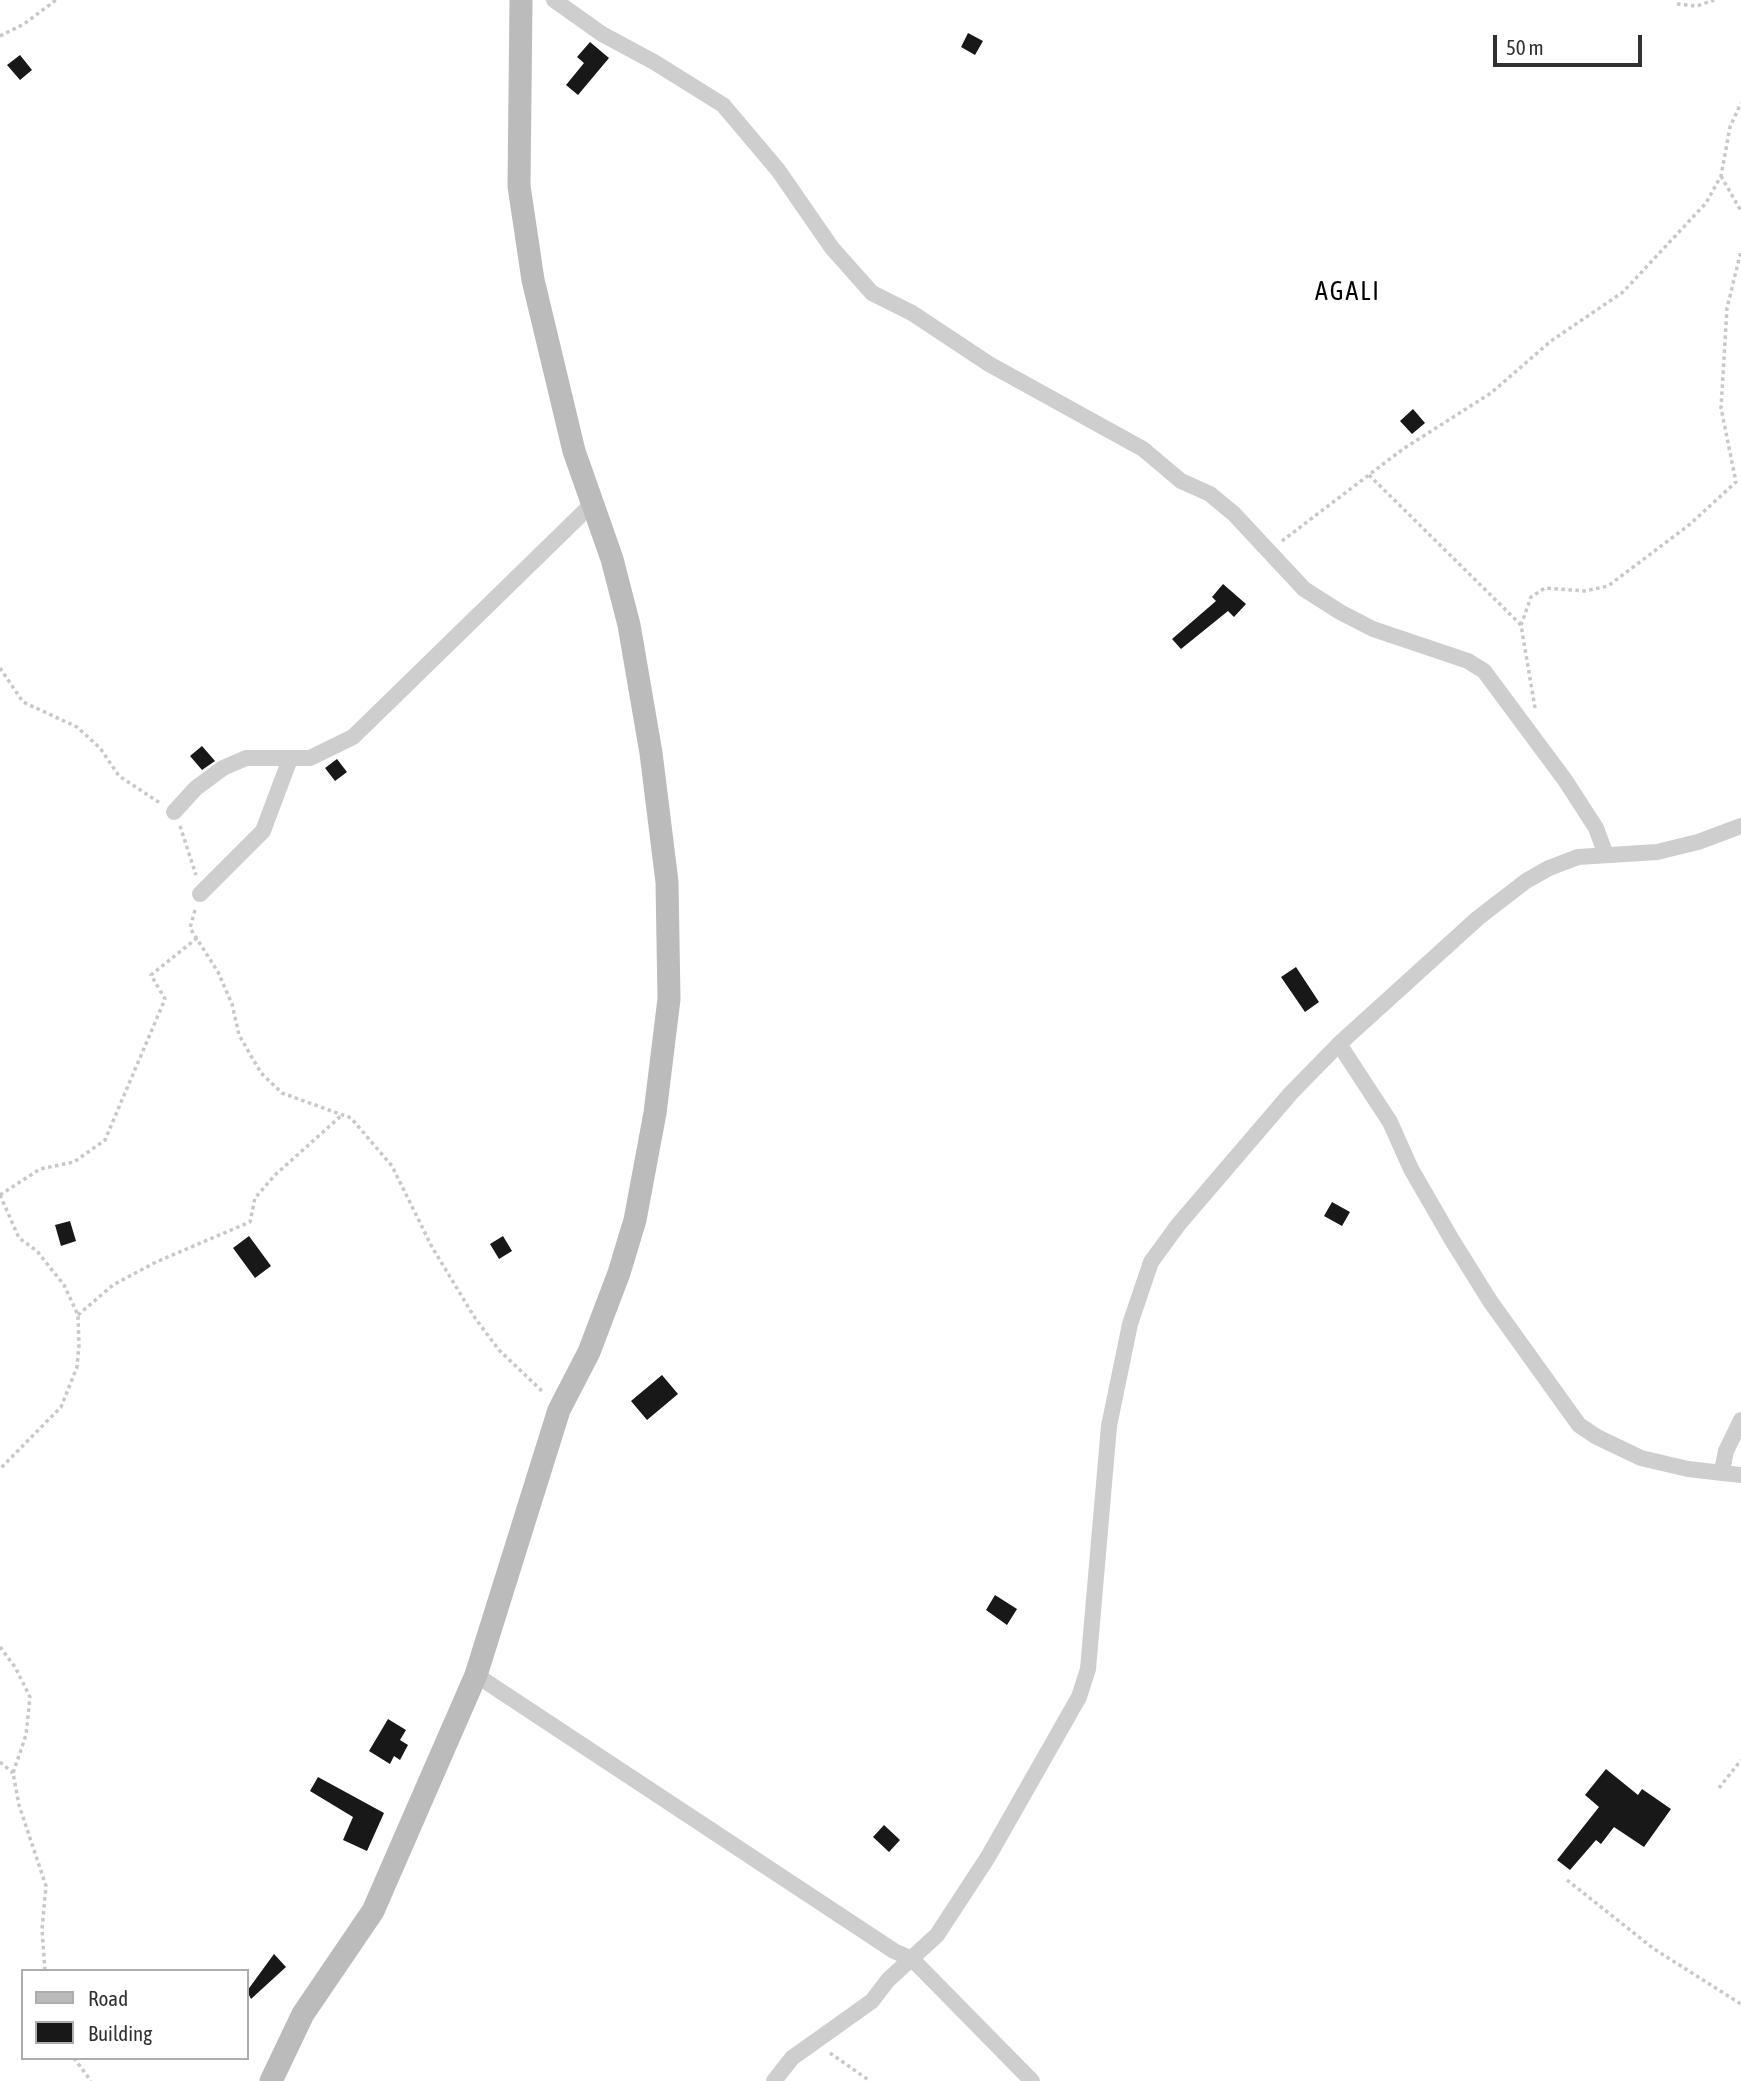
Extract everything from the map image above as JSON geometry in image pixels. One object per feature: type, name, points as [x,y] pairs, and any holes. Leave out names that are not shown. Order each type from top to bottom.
[{"type":"street","points":[[271,2081],[303,2014],[373,1911],[476,1675],[559,1410],[589,1352],[620,1273],[635,1220],[655,1113],[669,999],[667,882],[651,752],[625,612],[612,559],[591,505],[552,368],[533,280],[519,186],[521,0]]},
{"type":"street","points":[[554,0],[602,34],[654,62],[723,105],[778,170],[832,248],[872,293],[912,313],[989,364],[1143,449],[1181,481],[1218,501],[1304,589],[1340,612],[1373,629],[1477,665],[1542,747],[1596,828],[1606,855]]},
{"type":"street","points":[[174,812],[196,788],[223,768],[246,758],[310,758],[353,737],[591,505]]},
{"type":"street","points":[[200,894],[263,831],[290,759]]},
{"type":"street","points":[[774,2081],[792,2059],[872,2001],[937,1935],[988,1857],[1079,1697],[1088,1669],[1109,1426],[1136,1298],[1151,1262],[1237,1154],[1339,1044],[1478,918],[1526,881],[1549,868],[1578,857],[1657,852],[1698,842],[1741,826]]},
{"type":"street","points":[[1339,1044],[1390,1122],[1411,1169],[1451,1240],[1490,1301],[1579,1424],[1597,1437],[1641,1458],[1688,1469],[1741,1475]]},
{"type":"street","points":[[1722,1471],[1730,1441],[1741,1420]]},
{"type":"street","points":[[476,1675],[894,1951],[912,1959],[1032,2081]]},
{"type":"path","points":[[0,36],[24,24],[56,0]]},
{"type":"path","points":[[1678,4],[1697,6],[1714,0]]},
{"type":"path","points":[[1267,552],[1441,422],[1491,393],[1551,341],[1623,292],[1706,203],[1721,176],[1730,127],[1741,103]]},
{"type":"path","points":[[1721,176],[1741,211]]},
{"type":"path","points":[[1542,747],[1521,625],[1527,603],[1537,591],[1555,586],[1585,591],[1608,586],[1689,525],[1736,482],[1721,408],[1727,308],[1741,251]]},
{"type":"path","points":[[1368,475],[1521,625]]},
{"type":"path","points":[[0,668],[23,702],[77,727],[100,748],[119,776],[174,812],[200,894],[190,928],[218,972],[232,1004],[239,1035],[261,1073],[282,1093],[351,1118],[393,1166],[432,1247],[475,1318],[499,1350],[534,1381],[559,1410]]},
{"type":"path","points":[[0,1469],[61,1407],[77,1367],[78,1315],[64,1285],[37,1251],[19,1238],[0,1195],[40,1170],[74,1163],[105,1140],[165,999],[151,975],[197,938]]},
{"type":"path","points":[[78,1315],[113,1285],[156,1262],[250,1222],[255,1198],[275,1175],[343,1114]]},
{"type":"path","points":[[0,1647],[15,1667],[30,1697],[26,1735],[13,1773],[19,1805],[46,1886],[42,1928],[46,1969]]},
{"type":"path","points":[[1719,1788],[1741,1760]]},
{"type":"path","points":[[0,1762],[13,1773]]},
{"type":"path","points":[[1567,1880],[1654,1949],[1741,2004]]},
{"type":"path","points":[[814,2042],[870,2081]]},
{"type":"path","points":[[75,2060],[91,2081]]},
{"type":"building","points":[[968,33],[983,41],[975,55],[961,47]]},
{"type":"building","points":[[590,42],[609,58],[578,95],[566,85],[584,63],[577,57]]},
{"type":"building","points":[[20,55],[32,70],[20,80],[7,65]]},
{"type":"building","points":[[1413,409],[1425,423],[1412,434],[1400,421]]},
{"type":"building","points":[[1223,584],[1246,604],[1234,617],[1228,611],[1181,649],[1172,639],[1216,601],[1212,597]]},
{"type":"building","points":[[202,746],[215,761],[202,770],[190,756]]},
{"type":"building","points":[[337,759],[347,772],[335,781],[325,768]]},
{"type":"building","points":[[1296,967],[1319,1002],[1305,1012],[1281,977]]},
{"type":"building","points":[[1332,1202],[1350,1212],[1342,1226],[1324,1216]]},
{"type":"building","points":[[70,1221],[76,1241],[61,1246],[55,1225]]},
{"type":"building","points":[[249,1236],[271,1266],[255,1278],[233,1248]]},
{"type":"building","points":[[503,1236],[512,1251],[499,1259],[490,1244]]},
{"type":"building","points":[[662,1375],[678,1394],[647,1420],[631,1401]]},
{"type":"building","points":[[995,1595],[1017,1609],[1007,1625],[986,1610]]},
{"type":"building","points":[[388,1719],[406,1730],[400,1740],[408,1745],[400,1760],[394,1756],[390,1764],[369,1751]]},
{"type":"building","points":[[1606,1769],[1638,1795],[1642,1789],[1671,1809],[1644,1847],[1614,1827],[1601,1844],[1596,1840],[1570,1870],[1557,1860],[1599,1807],[1585,1795]]},
{"type":"building","points":[[318,1777],[384,1813],[367,1851],[343,1840],[353,1817],[310,1791]]},
{"type":"building","points":[[884,1825],[900,1840],[889,1852],[873,1837]]},
{"type":"building","points":[[274,1954],[286,1967],[251,1999],[248,1990]]},
{"type":"district","name":"AGALI","points":[[1348,292]]}]
